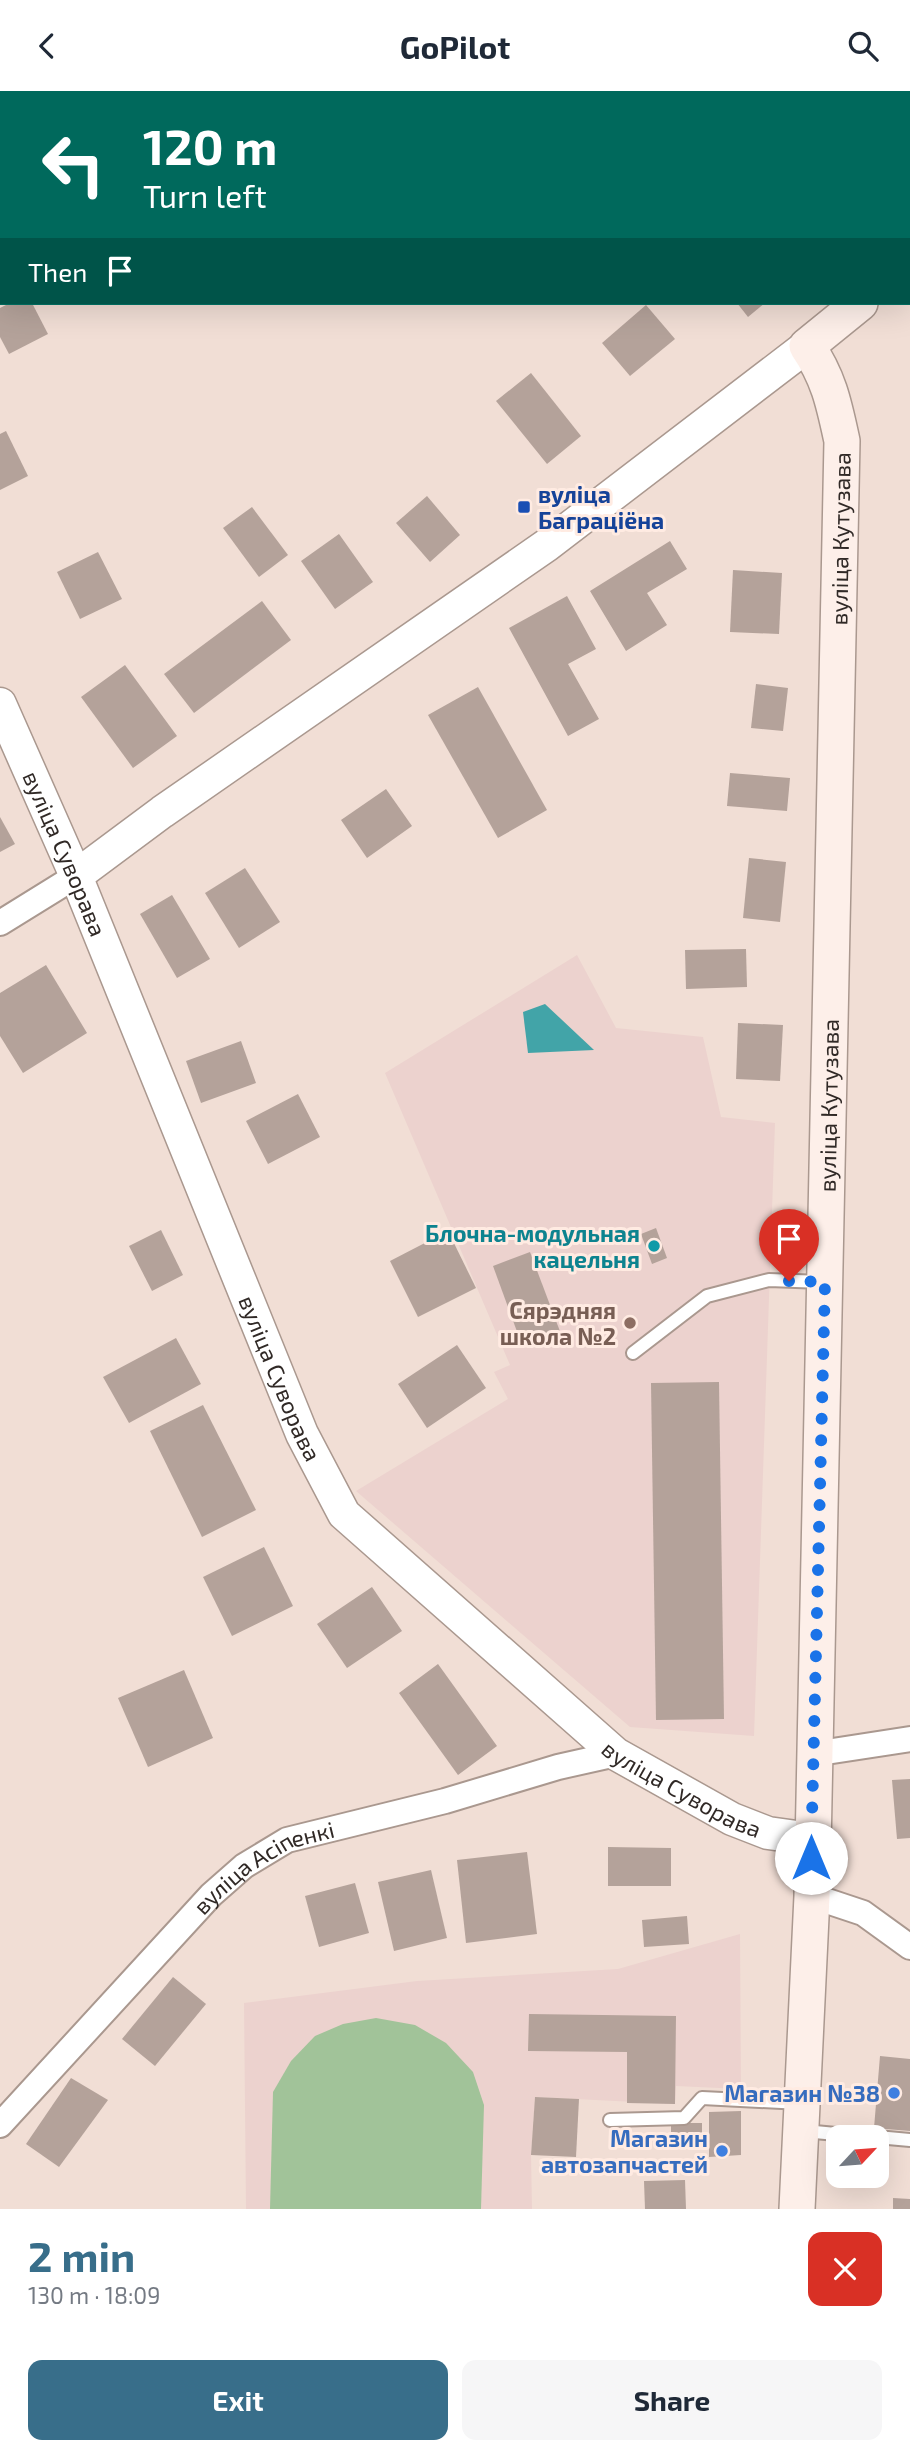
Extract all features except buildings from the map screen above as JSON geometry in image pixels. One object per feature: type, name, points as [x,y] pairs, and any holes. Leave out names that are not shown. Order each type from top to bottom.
[{"type":"main road","points":[[807,346],[858,305]]},
{"type":"main road","name":"вуліца Кутузава","points":[[797,2209],[812,1896],[811,1839],[842,442],[832,394],[822,368],[807,346]]},
{"type":"street","points":[[0,923],[76,876],[163,812],[547,545],[807,346]]},
{"type":"street","name":"вуліца Суворава","points":[[0,704],[76,876],[302,1434],[344,1514],[616,1753],[733,1819],[768,1833],[811,1839]]},
{"type":"street","points":[[813,1754],[910,1739]]},
{"type":"street","name":"вуліца Асіпенкі","points":[[0,2125],[211,1895],[244,1867],[287,1840],[444,1801],[558,1767],[616,1753]]},
{"type":"street","points":[[812,1896],[863,1913],[910,1948]]},
{"type":"lane","points":[[633,1353],[707,1296],[769,1280],[825,1282]]},
{"type":"lane","points":[[610,2120],[684,2118],[702,2098],[801,2117],[828,2125]]},
{"type":"lane","points":[[889,2138],[910,2140]]},
{"type":"shaded area","name":"Сярэдняя школа №2","points":[[577,955],[616,1028],[703,1037],[721,1117],[775,1123],[754,1736],[630,1727],[356,1491],[508,1399],[494,1372],[510,1365],[385,1073]]},
{"type":"shaded area","points":[[740,1934],[741,2089],[676,2086],[675,2104],[535,2097],[531,2155],[532,2209],[246,2209],[244,2003],[417,1981],[618,1969]]},
{"type":"green space","points":[[376,2018],[415,2025],[446,2043],[473,2072],[484,2105],[481,2209],[270,2209],[273,2092],[291,2061],[315,2036],[343,2024]]},
{"type":"water","points":[[545,1004],[594,1050],[528,1053],[523,1012]]},
{"type":"place","name":"вуліца Баграціёна","points":[[524,507]]},
{"type":"place","name":"Блочна-модульная кацельня","points":[[654,1246]]},
{"type":"place","name":"Сярэдняя школа №2","points":[[630,1323]]},
{"type":"place","name":"Магазин №38","points":[[894,2093]]},
{"type":"place","name":"Магазин автозапчастей","points":[[722,2151]]},
{"type":"route","points":[[789,1281],[825,1282],[811,1858]]}]
